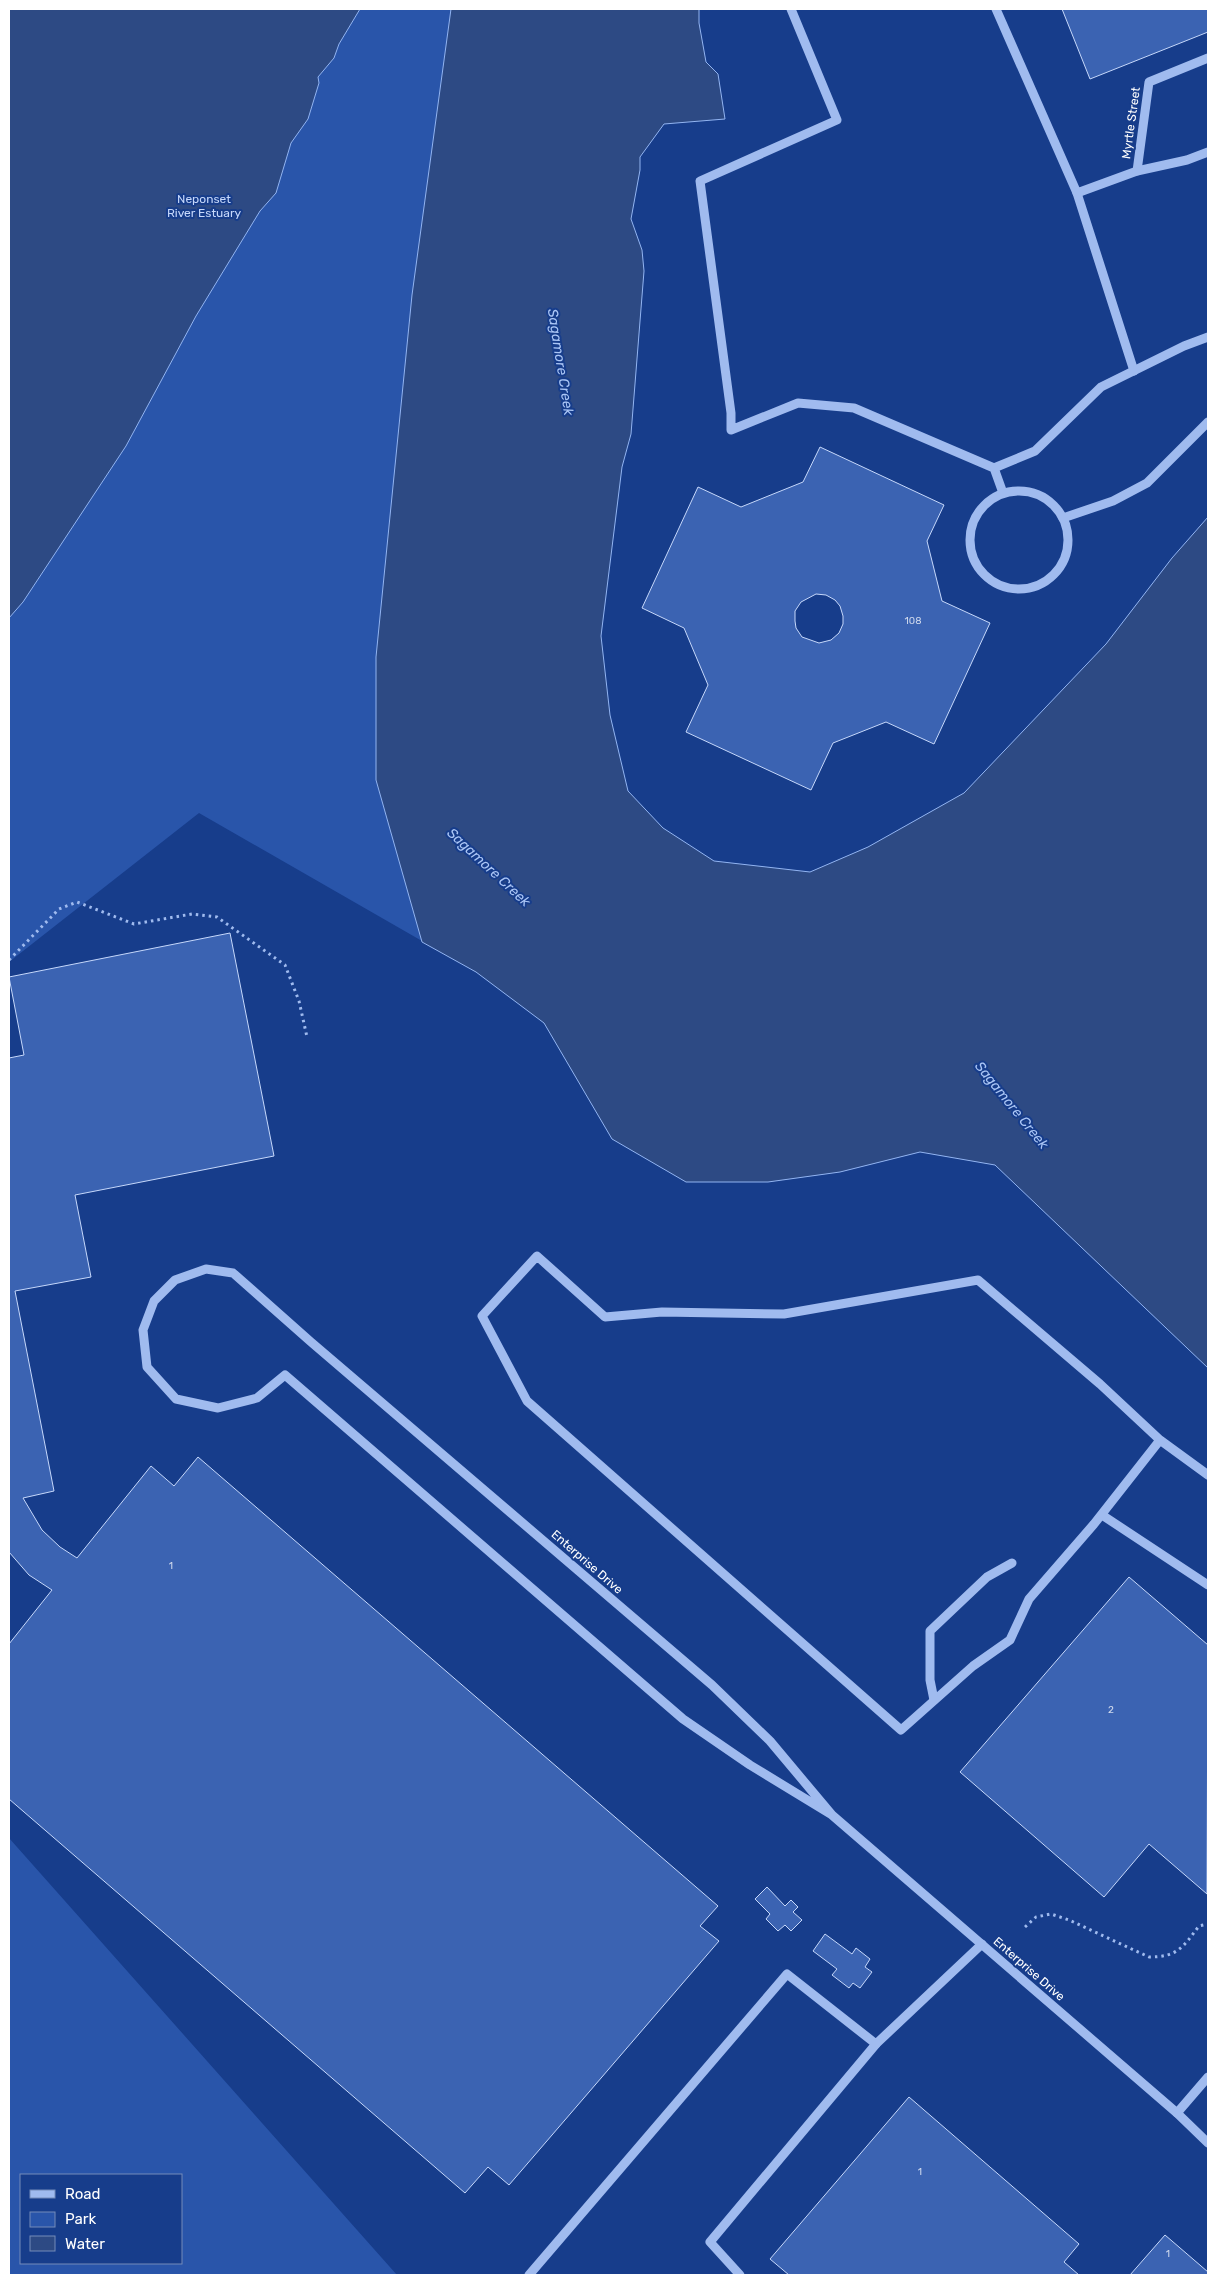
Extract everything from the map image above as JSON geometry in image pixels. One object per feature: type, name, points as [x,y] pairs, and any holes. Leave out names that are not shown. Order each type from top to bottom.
[{"type":"street","points":[[791,9],[837,120],[700,181],[731,413],[731,430],[798,403],[854,408],[994,468],[1036,451],[1101,387],[1184,346],[1208,337]]},
{"type":"street","points":[[996,9],[1077,193],[1134,371]]},
{"type":"street","name":"Myrtle Street","points":[[1136,172],[1149,82],[1208,58]]},
{"type":"street","points":[[1077,193],[1136,172],[1187,160],[1208,152]]},
{"type":"street","points":[[1063,518],[1114,501],[1148,483],[1208,422]]},
{"type":"street","points":[[994,468],[1003,493]]},
{"type":"street","points":[[1031,492],[1055,506],[1063,518],[1068,535],[1066,552],[1060,567],[1048,579],[1033,587],[1016,589],[999,585],[985,576],[974,562],[970,546],[970,529],[977,514],[988,501],[1003,493],[1031,492]]},
{"type":"street","points":[[1160,1440],[1102,1515],[1028,1599],[1010,1640],[973,1666],[901,1730],[527,1401],[482,1316],[538,1256],[605,1317],[662,1312],[784,1314],[978,1280],[1100,1384],[1160,1440],[1208,1475]]},
{"type":"street","name":"Enterprise Drive","points":[[832,1815],[770,1741],[712,1685],[233,1273],[206,1269],[175,1280],[154,1301],[143,1330],[147,1367],[176,1399],[218,1408],[257,1398],[285,1375],[683,1718],[750,1765],[832,1815],[1177,2113],[1208,2143]]},
{"type":"street","points":[[1102,1515],[1208,1585]]},
{"type":"street","points":[[934,1700],[930,1680],[930,1631],[987,1577],[1012,1563]]},
{"type":"street","points":[[740,2275],[710,2242],[876,2044],[982,1944]]},
{"type":"street","points":[[529,2275],[787,1974],[876,2044]]},
{"type":"street","points":[[1177,2113],[1208,2077]]},
{"type":"path","points":[[9,960],[59,910],[77,902],[134,924],[192,914],[217,916],[285,965],[299,1001],[307,1037]]},
{"type":"path","points":[[1025,1927],[1036,1917],[1051,1914],[1069,1920],[1149,1957],[1161,1957],[1178,1953],[1199,1926],[1208,1924]]},
{"type":"green space","name":"Neponset River Estuary","points":[[9,9],[699,9],[699,23],[706,62],[718,74],[725,119],[664,124],[640,157],[640,170],[631,219],[642,250],[644,271],[631,434],[622,467],[601,636],[610,715],[628,791],[663,828],[714,861],[810,872],[868,847],[964,793],[1106,644],[1172,558],[1208,517],[1208,1368],[995,1165],[920,1152],[840,1172],[768,1182],[686,1182],[612,1139],[544,1023],[476,972],[199,813],[9,962]]},
{"type":"green space","points":[[9,1838],[397,2275],[9,2275]]},
{"type":"water","points":[[9,9],[360,9],[339,44],[334,58],[318,77],[319,83],[308,119],[291,143],[276,193],[260,211],[196,316],[126,446],[23,602],[9,618]]},
{"type":"water","name":"Sagamore Creek","points":[[451,9],[699,9],[699,23],[706,62],[718,74],[725,119],[664,124],[640,157],[640,170],[631,219],[642,250],[644,271],[631,434],[622,467],[601,636],[610,715],[628,791],[663,828],[714,861],[810,872],[868,847],[964,793],[1106,644],[1172,558],[1208,517],[1208,1368],[995,1165],[920,1152],[840,1172],[768,1182],[686,1182],[612,1139],[544,1023],[476,972],[422,942],[376,780],[376,657],[412,295]]},
{"type":"building","points":[[1062,9],[1208,9],[1208,32],[1090,79]]},
{"type":"building","points":[[820,447],[944,505],[927,541],[942,601],[990,623],[934,744],[886,722],[833,743],[811,790],[686,732],[708,685],[684,628],[642,608],[698,487],[741,507],[803,482]],"holes":[[[816,594],[826,595],[835,600],[840,606],[843,624],[839,633],[831,640],[819,643],[802,637],[796,628],[795,611],[801,602]]]},
{"type":"building","points":[[230,933],[274,1156],[75,1195],[91,1277],[15,1291],[54,1491],[23,1498],[42,1530],[60,1547],[77,1558],[151,1466],[174,1486],[198,1457],[718,1906],[700,1926],[719,1941],[509,2185],[488,2167],[465,2193],[9,1799],[9,1644],[52,1590],[29,1575],[9,1552],[9,1058],[24,1055],[9,977]]},
{"type":"building","points":[[1129,1577],[1208,1645],[1207,1894],[1149,1844],[1104,1897],[960,1772]]},
{"type":"building","points":[[767,1887],[785,1906],[791,1900],[798,1907],[793,1912],[802,1920],[791,1931],[785,1925],[778,1931],[766,1919],[770,1914],[755,1899]]},
{"type":"building","points":[[825,1934],[852,1954],[856,1948],[870,1959],[865,1967],[872,1972],[860,1988],[853,1983],[849,1988],[832,1975],[837,1969],[813,1951]]},
{"type":"building","points":[[909,2097],[1079,2244],[1064,2262],[1079,2275],[789,2275],[770,2259]]},
{"type":"building","points":[[1165,2235],[1208,2272],[1208,2275],[1130,2275]]}]
